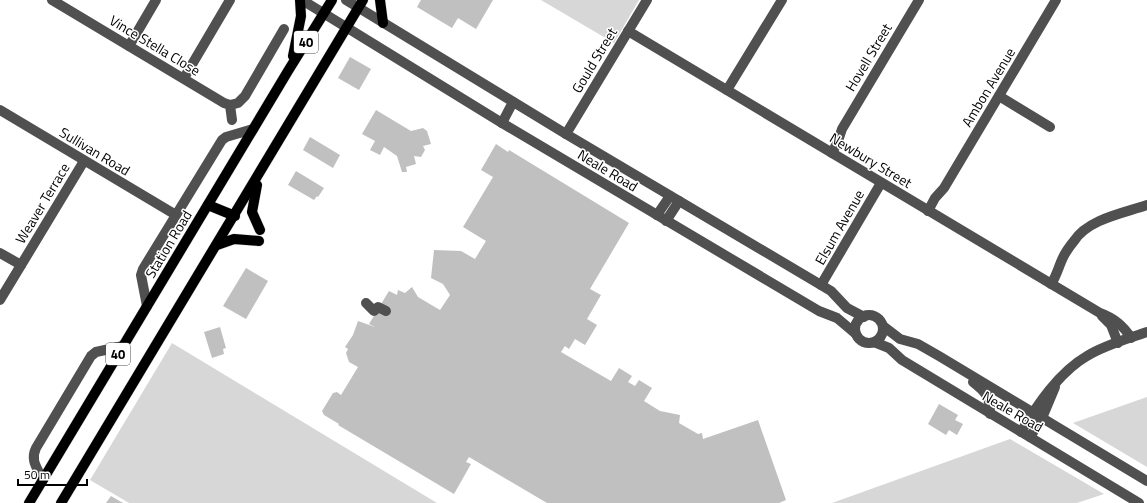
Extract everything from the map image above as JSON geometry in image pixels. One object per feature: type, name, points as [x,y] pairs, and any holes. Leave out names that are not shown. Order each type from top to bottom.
[{"type":"main road","points":[[288,71],[299,31],[301,0]]},
{"type":"main road","name":"Station Road","points":[[30,503],[253,129],[332,0]]},
{"type":"main road","points":[[380,0],[383,23]]},
{"type":"main road","name":"40","points":[[61,503],[259,176],[361,4]]},
{"type":"main road","points":[[259,176],[252,212],[260,230]]},
{"type":"main road","points":[[208,205],[232,220]]},
{"type":"main road","points":[[217,245],[234,239],[259,241]]},
{"type":"street","name":"Vince Stella Close","points":[[52,0],[224,103],[230,105]]},
{"type":"street","points":[[129,46],[156,0]]},
{"type":"street","points":[[184,78],[230,0]]},
{"type":"street","name":"Neale Road","points":[[301,0],[502,123],[662,218],[819,311],[837,318],[856,334]]},
{"type":"street","name":"Neale Road","points":[[346,0],[361,4],[383,23],[566,134],[831,291],[847,308],[864,317]]},
{"type":"street","name":"Gould Street","points":[[566,134],[647,0]]},
{"type":"street","points":[[727,90],[782,0]]},
{"type":"street","name":"Hovell Street","points":[[829,151],[838,141],[842,129],[919,0]]},
{"type":"street","name":"Ambon Avenue","points":[[930,212],[939,200],[944,188],[1056,0]]},
{"type":"street","points":[[232,120],[230,105],[238,103],[245,96],[284,29]]},
{"type":"street","name":"Newbury Street","points":[[628,32],[1109,317],[1122,325],[1131,338]]},
{"type":"street","points":[[998,96],[1050,127]]},
{"type":"street","points":[[502,123],[514,102]]},
{"type":"street","name":"Sullivan Road","points":[[0,110],[176,215]]},
{"type":"street","points":[[147,306],[141,275],[143,269],[222,140],[226,137],[253,129]]},
{"type":"street","name":"Weaver Terrace","points":[[0,300],[84,161]]},
{"type":"street","name":"Elsum Avenue","points":[[821,285],[881,183]]},
{"type":"street","points":[[662,218],[674,198]]},
{"type":"street","points":[[1049,282],[1053,270],[1061,262],[1075,239],[1086,228],[1098,222],[1147,205]]},
{"type":"street","points":[[0,253],[21,265]]},
{"type":"street","points":[[366,303],[374,311],[378,307],[386,311]]},
{"type":"street","name":"Newbury Street","points":[[1100,313],[1111,325],[1118,342]]},
{"type":"street","points":[[874,316],[880,320],[883,326],[880,339],[874,342],[863,342],[856,334],[857,324],[864,317],[874,316]]},
{"type":"street","name":"Neale Road","points":[[883,326],[900,339],[912,341],[939,356],[1147,481]]},
{"type":"street","points":[[1021,432],[1051,398],[1056,384],[1067,370],[1075,363],[1096,350],[1147,332]]},
{"type":"street","name":"Neale Road","points":[[874,342],[885,345],[902,360],[1140,503]]},
{"type":"street","points":[[43,480],[34,462],[33,454],[40,441],[91,356],[96,352],[123,346]]},
{"type":"street","points":[[939,356],[983,390],[990,404],[990,414]]},
{"type":"street","points":[[1030,437],[1037,415]]},
{"type":"shaded area","points":[[541,0],[639,0],[614,43]]},
{"type":"shaded area","points":[[172,343],[437,503],[129,503],[90,480]]},
{"type":"shaded area","points":[[1147,397],[1147,467],[1073,423]]},
{"type":"shaded area","points":[[1010,439],[1104,494],[1077,503],[832,503]]},
{"type":"building","points":[[421,0],[493,0],[476,29],[458,18],[452,28],[417,7]]},
{"type":"building","points":[[350,57],[371,69],[359,90],[338,78]]},
{"type":"building","points":[[376,110],[411,131],[423,128],[427,131],[431,144],[423,146],[425,150],[421,157],[414,156],[416,164],[406,167],[407,172],[402,172],[397,156],[384,147],[380,155],[370,150],[375,141],[362,134]]},
{"type":"building","points":[[310,137],[340,155],[333,168],[303,150]]},
{"type":"building","points":[[496,144],[508,152],[509,150],[629,223],[590,289],[601,295],[587,319],[597,325],[585,345],[575,339],[569,349],[565,346],[561,352],[611,381],[619,368],[632,376],[628,382],[635,386],[639,380],[652,388],[644,401],[660,411],[680,415],[679,423],[698,434],[702,433],[703,439],[758,420],[786,500],[779,503],[547,503],[469,457],[466,462],[471,464],[454,494],[338,425],[339,424],[324,415],[322,411],[333,393],[337,392],[341,395],[358,367],[349,362],[346,353],[348,349],[345,347],[353,335],[358,321],[375,327],[369,324],[389,291],[397,295],[398,290],[405,293],[412,287],[418,297],[440,310],[450,295],[443,284],[431,278],[434,250],[461,251],[475,259],[486,241],[463,227],[493,177],[481,170]]},
{"type":"building","points":[[296,171],[324,188],[314,200],[288,185]]},
{"type":"building","points":[[246,268],[268,281],[246,319],[223,306]]},
{"type":"building","points":[[220,327],[226,348],[223,349],[224,354],[212,358],[204,332]]},
{"type":"building","points":[[939,404],[958,415],[955,420],[963,424],[957,435],[949,430],[946,435],[928,424]]},
{"type":"building","points":[[111,496],[123,503],[106,503]]}]
